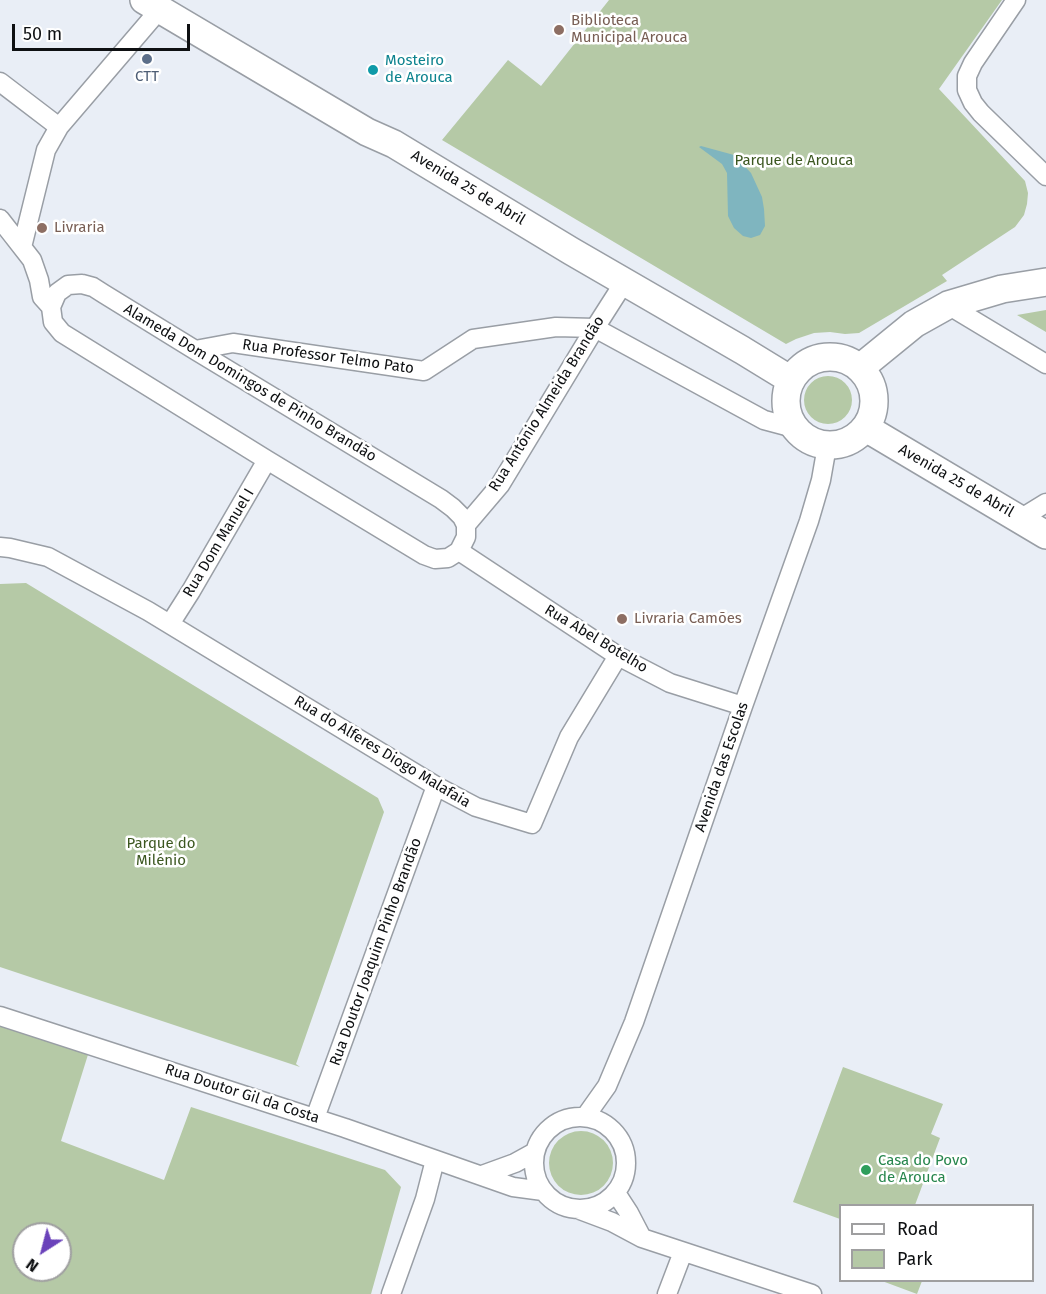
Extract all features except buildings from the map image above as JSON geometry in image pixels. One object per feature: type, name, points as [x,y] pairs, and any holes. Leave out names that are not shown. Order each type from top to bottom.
[{"type":"main road","name":"Avenida 25 de Abril","points":[[152,5],[367,132],[394,144],[791,380]]},
{"type":"main road","points":[[860,368],[914,324],[948,305],[1002,290],[1046,282]]},
{"type":"main road","points":[[822,357],[849,360],[860,368],[868,378],[875,404],[866,428],[858,436],[838,445],[827,446],[803,437],[794,428],[786,404],[791,380],[799,369],[810,361],[822,357]]},
{"type":"main road","name":"Avenida 25 de Abril","points":[[866,428],[1046,535]]},
{"type":"street","points":[[1016,0],[973,63],[967,76],[967,90],[981,113],[1046,176]]},
{"type":"street","points":[[22,246],[46,150],[60,127],[152,5]]},
{"type":"street","points":[[0,82],[60,127]]},
{"type":"street","points":[[0,219],[32,260],[42,297],[51,307],[53,322],[62,333],[424,555],[435,559],[448,558],[459,551],[466,537],[466,525]]},
{"type":"street","name":"Rua António Almeida Brandão","points":[[466,525],[500,484],[625,281]]},
{"type":"street","name":"Alameda Dom Domingos de Pinho Brandão","points":[[51,307],[57,293],[68,285],[82,284],[93,287],[441,499],[462,517],[466,525]]},
{"type":"street","points":[[948,305],[1046,364]]},
{"type":"street","name":"Rua Professor Telmo Pato","points":[[195,350],[233,343],[424,371],[473,339],[556,327],[595,328]]},
{"type":"street","points":[[595,328],[764,420],[794,428]]},
{"type":"street","name":"Avenida das Escolas","points":[[585,1117],[607,1086],[634,1022],[809,521],[821,480],[827,446]]},
{"type":"street","name":"Rua Dom Manuel I","points":[[170,624],[267,460]]},
{"type":"street","points":[[1020,519],[1046,503]]},
{"type":"street","name":"Rua do Alferes Diogo Malafaia","points":[[0,547],[48,556],[170,624],[436,786],[476,807],[532,824],[569,737],[618,656]]},
{"type":"street","name":"Rua Abel Botelho","points":[[459,551],[618,656],[670,683],[743,705]]},
{"type":"street","name":"Rua Doutor Joaquim Pinho Brandão","points":[[315,1118],[436,786]]},
{"type":"street","name":"Rua Doutor Gil da Costa","points":[[0,1016],[315,1118],[513,1187],[543,1191]]},
{"type":"street","name":"Avenida das Escolas","points":[[607,1086],[610,1127]]},
{"type":"street","points":[[579,1210],[593,1208],[616,1193],[624,1180],[627,1166],[620,1138],[610,1127],[597,1120],[571,1117],[548,1130],[540,1140],[535,1152],[536,1178],[543,1191],[553,1201],[612,1222],[642,1238],[812,1294]]},
{"type":"street","points":[[482,1175],[535,1152]]},
{"type":"street","points":[[391,1294],[425,1199],[435,1160]]},
{"type":"street","points":[[616,1193],[642,1238]]},
{"type":"street","points":[[667,1294],[683,1251]]},
{"type":"green space","name":"Parque de Arouca","points":[[609,0],[1002,0],[939,89],[1025,181],[1028,193],[1024,215],[1015,227],[942,275],[947,281],[859,333],[814,333],[786,344],[442,140],[508,60],[541,86]]},
{"type":"green space","points":[[1046,310],[1046,332],[1017,315]]},
{"type":"green space","points":[[828,376],[845,383],[852,400],[845,417],[828,424],[811,417],[804,400],[811,383]]},
{"type":"green space","name":"Parque do Milénio","points":[[26,583],[378,798],[384,812],[296,1064],[300,1067],[0,967],[0,584]]},
{"type":"green space","points":[[0,1016],[91,1045],[61,1141],[164,1180],[191,1107],[385,1170],[401,1187],[371,1294],[0,1294]]},
{"type":"green space","name":"Casa do Povo de Arouca","points":[[843,1067],[943,1104],[931,1134],[940,1138],[915,1204],[839,1204],[839,1219],[793,1202]]},
{"type":"green space","points":[[581,1131],[593,1133],[604,1140],[611,1151],[613,1163],[611,1175],[604,1186],[593,1193],[581,1195],[569,1193],[558,1186],[551,1175],[549,1163],[551,1151],[558,1140],[569,1133]]},
{"type":"green space","points":[[885,1282],[922,1282],[917,1294]]},
{"type":"water","points":[[699,147],[734,155],[751,173],[762,197],[764,209],[765,226],[760,235],[751,238],[743,236],[734,228],[728,216],[727,173],[722,164]]},
{"type":"place","name":"Biblioteca Municipal Arouca","points":[[559,30]]},
{"type":"place","name":"CTT","points":[[147,59]]},
{"type":"place","name":"Mosteiro de Arouca","points":[[373,70]]},
{"type":"place","name":"Livraria","points":[[42,228]]},
{"type":"place","name":"Livraria Camões","points":[[622,619]]},
{"type":"place","name":"Casa do Povo de Arouca","points":[[866,1170]]}]
